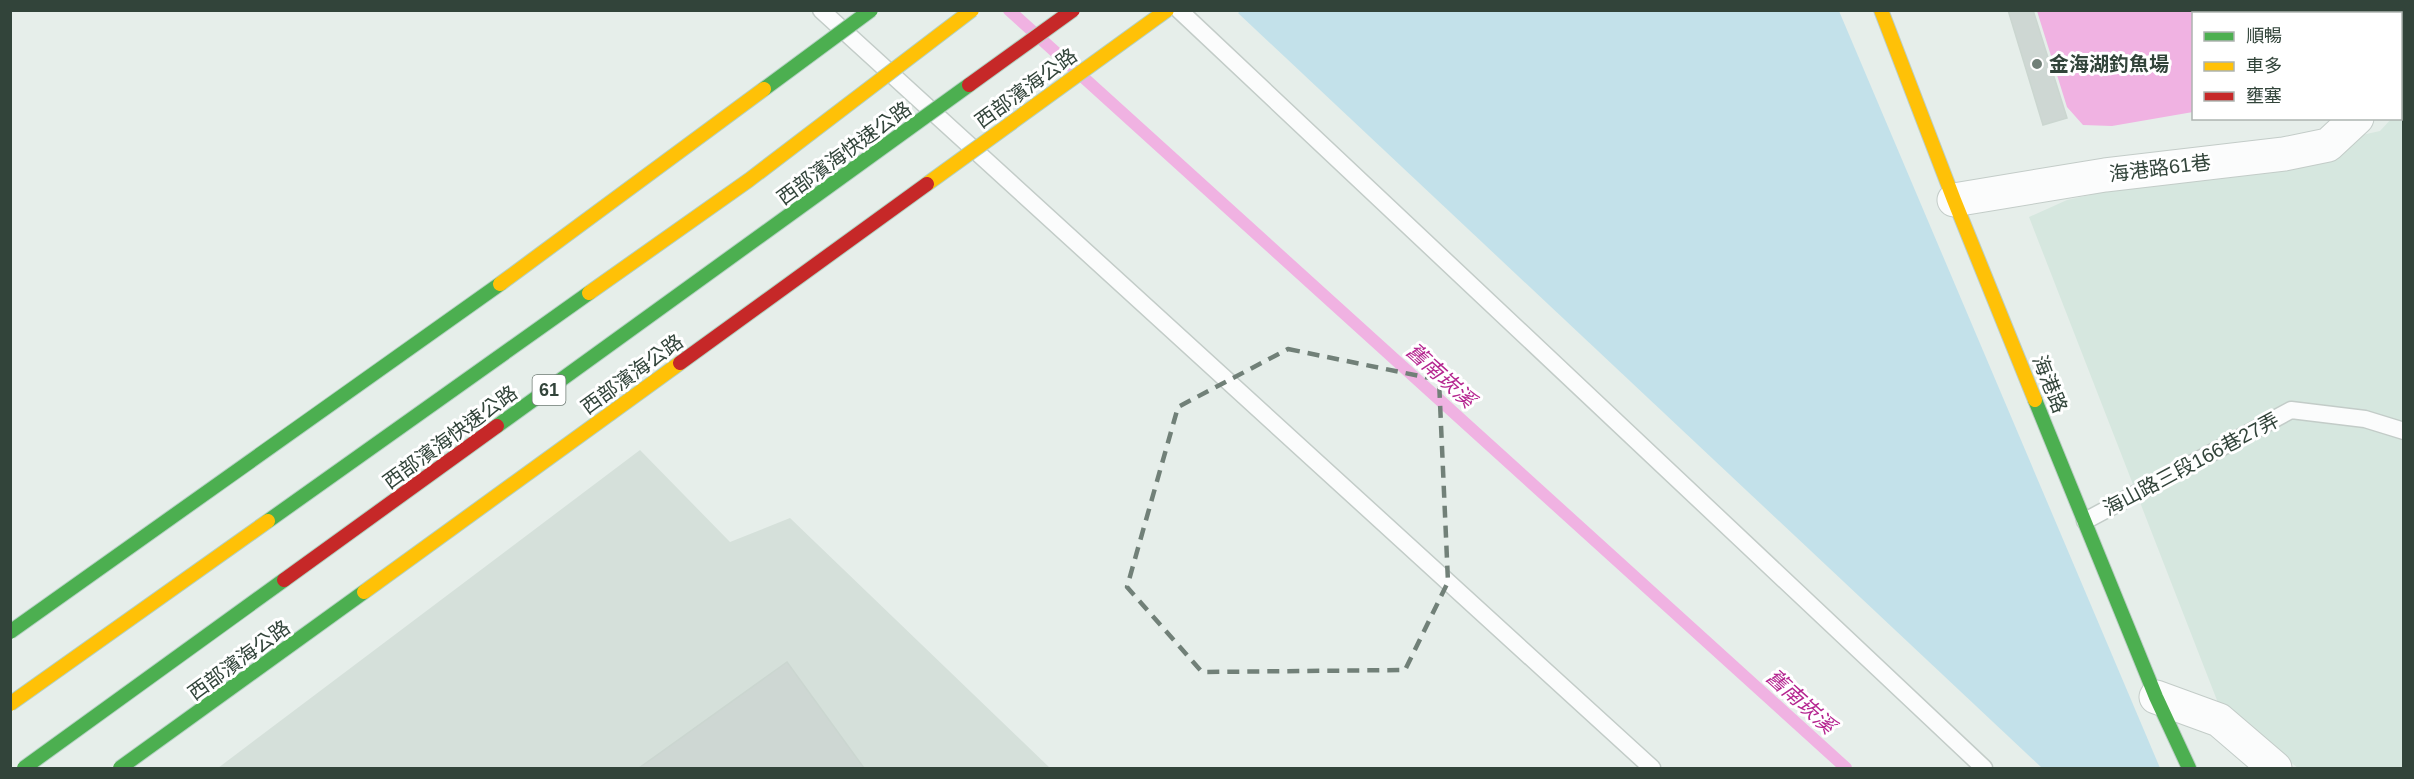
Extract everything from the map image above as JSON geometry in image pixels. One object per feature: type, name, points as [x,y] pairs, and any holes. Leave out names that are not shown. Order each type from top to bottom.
[{"type":"main road","points":[[10,632],[453,320],[871,10]]},
{"type":"main road","name":"西部濱海快速公路","points":[[10,704],[749,180],[972,10]]},
{"type":"main road","name":"西部濱海快速公路","points":[[24,768],[1074,10]]},
{"type":"main road","name":"西部濱海公路","points":[[120,768],[1167,10]]},
{"type":"main road","name":"海港路","points":[[1881,10],[1954,200],[2156,697],[2189,768]]},
{"type":"street","name":"海港路61巷","points":[[1954,200],[2105,175],[2284,154],[2328,145],[2356,120]]},
{"type":"street","points":[[2156,697],[2219,720],[2275,768]]},
{"type":"lane","points":[[821,10],[1652,768]]},
{"type":"lane","points":[[1179,10],[1984,768]]},
{"type":"lane","name":"海山路三段166巷27弄","points":[[2085,521],[2291,410],[2365,419],[2403,430]]},
{"type":"highlighted area","points":[[1288,349],[1439,380],[1448,582],[1405,670],[1202,672],[1127,587],[1178,407]]},
{"type":"shaded area","points":[[1242,10],[1839,11],[2160,768],[2042,768],[1238,13]]},
{"type":"shaded area","points":[[2346,10],[2347,12],[2192,12],[2192,112],[2112,126],[2083,125],[2067,107],[2037,11]]},
{"type":"shaded area","points":[[2403,96],[2403,768],[2298,768],[2220,708],[2029,217],[2067,200],[2380,131],[2390,120],[2402,120]]},
{"type":"shaded area","points":[[640,450],[730,542],[790,518],[1050,768],[218,768]]},
{"type":"building","name":"金海湖釣魚場","points":[[2008,10],[2033,10],[2067,118],[2043,125]]},
{"type":"building","points":[[787,662],[864,768],[639,768]]},
{"type":"waterway","name":"舊南崁溪","points":[[1009,10],[1846,768]]},
{"type":"traffic: fast","points":[[764,89],[871,10]]},
{"type":"traffic: fast","points":[[497,426],[969,85]]},
{"type":"traffic: fast","points":[[10,632],[500,284]]},
{"type":"traffic: fast","points":[[268,521],[589,293]]},
{"type":"traffic: fast","points":[[2035,400],[2156,697],[2189,768]]},
{"type":"traffic: fast","points":[[24,768],[284,580]]},
{"type":"traffic: fast","points":[[120,768],[364,592]]},
{"type":"traffic: slow","points":[[589,293],[749,180],[972,10]]},
{"type":"traffic: slow","points":[[927,184],[1167,10]]},
{"type":"traffic: slow","points":[[1881,10],[1954,200],[2035,400]]},
{"type":"traffic: slow","points":[[500,284],[764,89]]},
{"type":"traffic: slow","points":[[364,592],[680,363]]},
{"type":"traffic: slow","points":[[10,704],[268,521]]},
{"type":"traffic: jam","points":[[969,85],[1073,10]]},
{"type":"traffic: jam","points":[[680,363],[927,184]]},
{"type":"traffic: jam","points":[[284,580],[497,426]]},
{"type":"place","name":"金海湖釣魚場","points":[[2037,64]]}]
